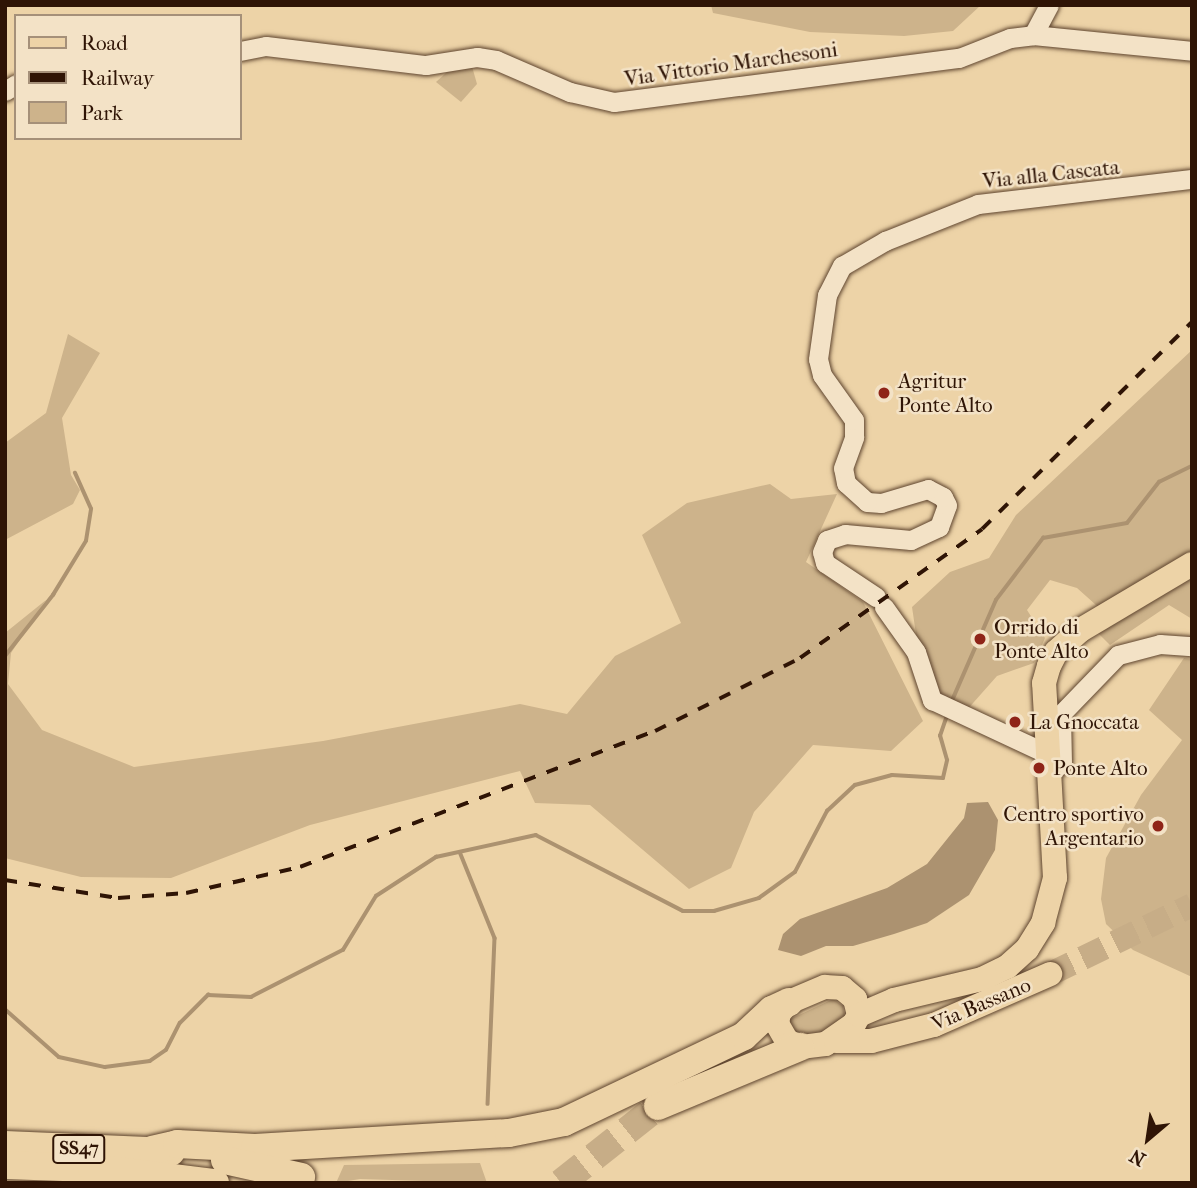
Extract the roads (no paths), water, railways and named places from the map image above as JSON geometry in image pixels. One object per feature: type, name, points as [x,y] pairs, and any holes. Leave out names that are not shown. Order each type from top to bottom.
[{"type":"highway","points":[[152,1169],[177,1144],[255,1149],[485,1135],[564,1122],[744,1036],[772,1010],[789,1002]]},
{"type":"highway","points":[[658,1106],[800,1047]]},
{"type":"highway","name":"SS47","points":[[5,1145],[152,1169],[215,1183]]},
{"type":"highway","name":"SS47","points":[[5,1165],[301,1177]]},
{"type":"main road","points":[[894,1000],[825,988],[789,1002],[777,1024],[785,1040],[800,1047],[836,1041],[858,1017],[894,1000],[982,979],[1018,959],[1043,923],[1055,878],[1044,683],[1056,652],[1079,631],[1192,564]]},
{"type":"main road","name":"Via Bassano","points":[[836,1041],[871,1041],[911,1032],[962,1014],[1050,974]]},
{"type":"main road","points":[[848,992],[858,1017]]},
{"type":"main road","name":"Via Bassano","points":[[858,1017],[867,1026],[911,1032]]},
{"type":"street","points":[[1033,35],[1049,5]]},
{"type":"street","name":"Via Vittorio Marchesoni","points":[[242,51],[266,46],[426,65],[477,57],[496,60],[570,92],[614,102],[959,58],[1010,38],[1033,35],[1192,51]]},
{"type":"street","name":"Via alla Cascata","points":[[1049,764],[975,720],[939,705],[929,695],[916,652],[885,608],[825,563],[821,552],[827,540],[845,534],[911,540],[939,527],[947,505],[936,491],[920,488],[881,503],[867,502],[846,483],[843,468],[854,437],[854,419],[821,375],[818,359],[827,295],[842,266],[885,241],[978,204],[1192,179]]},
{"type":"street","points":[[1049,764],[1062,763],[1061,714],[1107,666],[1129,651],[1160,644],[1192,646]]},
{"type":"waterway","points":[[951,703],[996,600],[1043,538],[1127,523],[1159,482],[1192,466]]},
{"type":"waterway","points":[[5,656],[53,595],[86,541],[91,509],[75,473]]},
{"type":"waterway","points":[[5,1009],[59,1057],[105,1067],[150,1061],[166,1050],[180,1023],[208,995],[251,997],[343,950],[376,896],[436,857],[536,835],[683,911],[714,911],[759,898],[795,872],[827,811],[855,785],[892,775],[943,778],[947,760],[940,736],[948,713]]},
{"type":"waterway","points":[[460,852],[495,938],[488,1104]]},
{"type":"tunnel","points":[[1050,974],[1192,905]]},
{"type":"tunnel","points":[[561,1183],[658,1106]]},
{"type":"railway","points":[[5,880],[118,898],[186,893],[300,867],[655,731],[800,658],[982,529],[1192,322]]},
{"type":"place","name":"Agritur Ponte Alto","points":[[884,393]]},
{"type":"place","name":"Orrido di Ponte Alto","points":[[980,639]]},
{"type":"place","name":"La Gnoccata","points":[[1015,722]]},
{"type":"place","name":"Ponte Alto","points":[[1039,768]]},
{"type":"place","name":"Centro sportivo Argentario","points":[[1158,826]]}]
